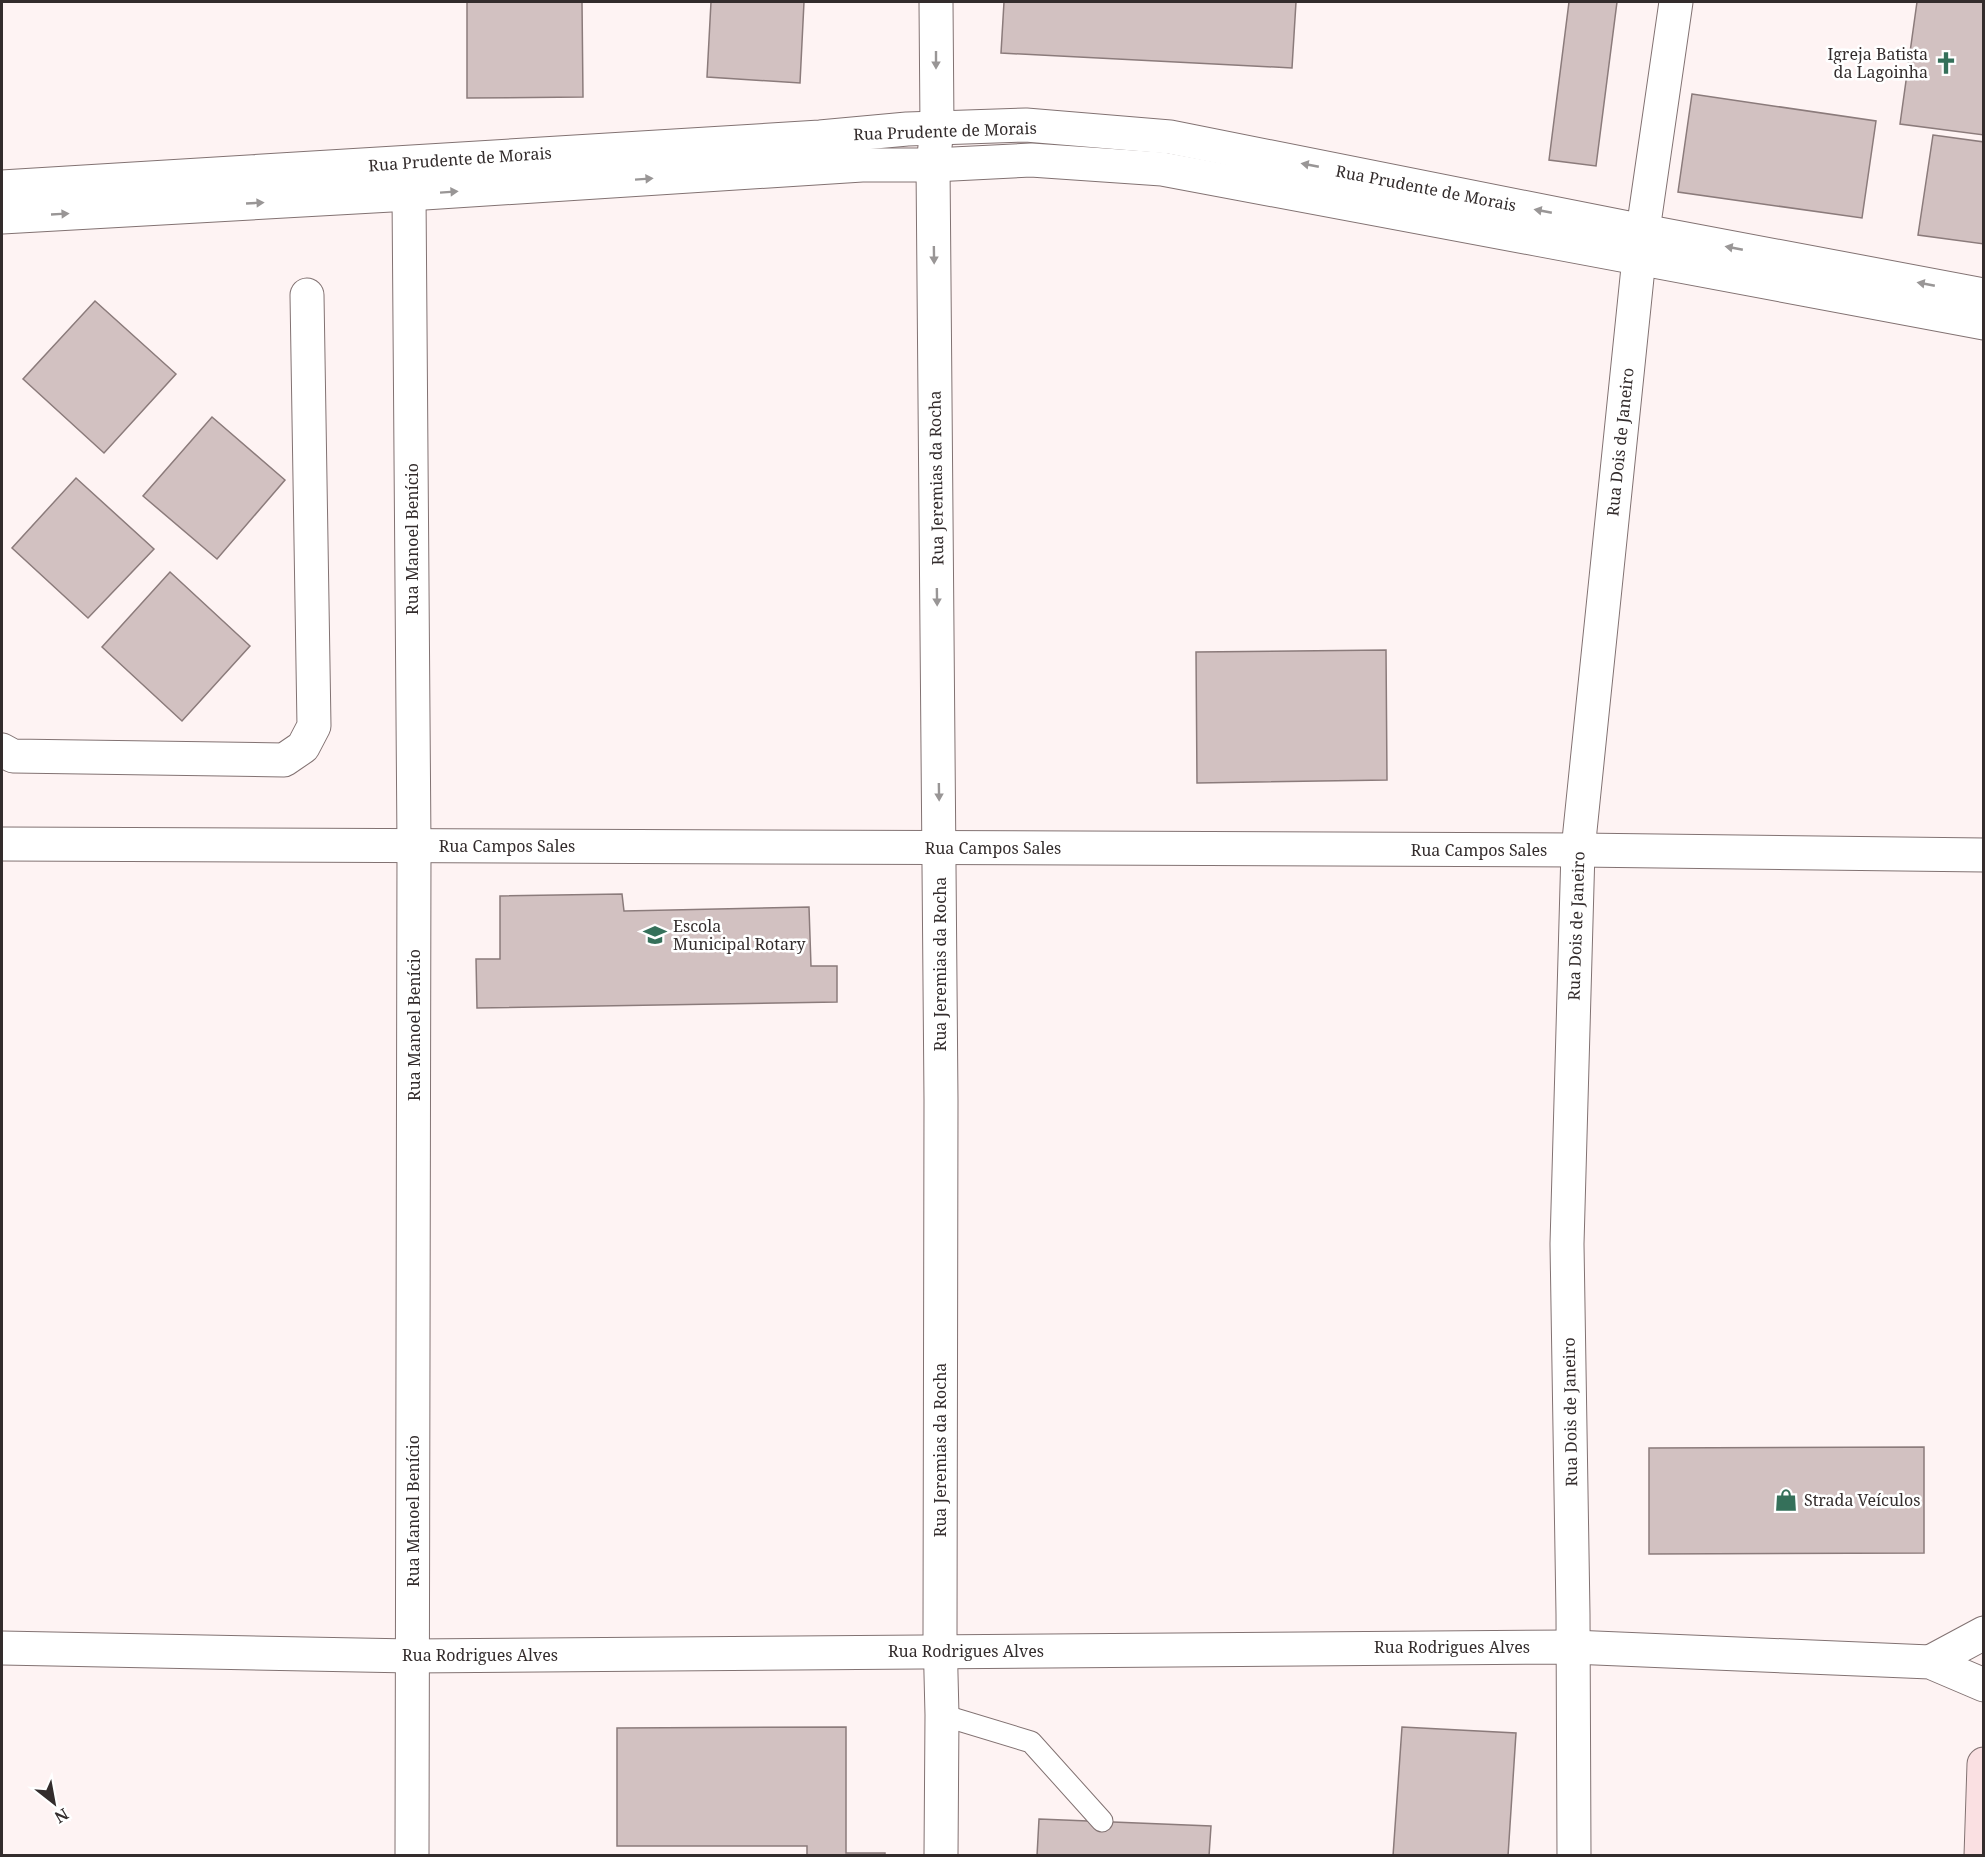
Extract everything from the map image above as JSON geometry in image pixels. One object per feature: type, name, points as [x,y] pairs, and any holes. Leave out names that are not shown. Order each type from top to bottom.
[{"type":"street","name":"Rua Jeremias da Rocha","points":[[936,2],[937,128],[933,165],[940,848],[941,1856]]},
{"type":"street","name":"Rua Dois de Janeiro","points":[[1574,1856],[1567,1244],[1578,850],[1641,244],[1676,2]]},
{"type":"street","name":"Rua Prudente de Morais","points":[[2,187],[937,128],[1026,125],[1170,137],[1983,323]]},
{"type":"street","name":"Rua Prudente de Morais","points":[[2,217],[862,165],[933,165],[1031,160],[1162,169],[1983,295]]},
{"type":"street","name":"Rua Manoel Benício","points":[[409,194],[414,846],[412,1856]]},
{"type":"street","points":[[2,750],[13,756],[284,760],[303,747],[314,726],[306,295]]},
{"type":"street","name":"Rua Campos Sales","points":[[2,844],[1578,850],[1983,855]]},
{"type":"street","points":[[1929,1662],[1983,1633]]},
{"type":"street","name":"Rua Rodrigues Alves","points":[[2,1648],[411,1656],[1572,1647],[1929,1662],[1983,1684]]},
{"type":"street","points":[[1981,1856],[1983,1764]]},
{"type":"lane","points":[[942,1715],[1031,1742],[1102,1821]]},
{"type":"building","points":[[467,2],[582,2],[583,97],[467,98]]},
{"type":"building","points":[[711,2],[804,2],[800,83],[707,77]]},
{"type":"building","points":[[1004,2],[1296,2],[1292,68],[1001,53]]},
{"type":"building","points":[[1569,2],[1617,2],[1596,166],[1549,160]]},
{"type":"building","name":"Igreja Batista da Lagoinha","points":[[1917,2],[1984,2],[1984,135],[1900,124]]},
{"type":"building","points":[[1692,94],[1876,121],[1862,218],[1678,192]]},
{"type":"building","points":[[1933,135],[1984,142],[1984,244],[1918,235]]},
{"type":"building","points":[[95,301],[176,374],[104,453],[23,379]]},
{"type":"building","points":[[212,417],[285,480],[217,559],[143,496]]},
{"type":"building","points":[[76,478],[154,549],[88,618],[12,548]]},
{"type":"building","points":[[170,572],[250,646],[182,721],[102,647]]},
{"type":"building","points":[[1386,650],[1387,780],[1197,783],[1196,652]]},
{"type":"building","name":"Escola Municipal Rotary","points":[[622,894],[624,911],[809,907],[811,966],[837,966],[837,1002],[477,1008],[476,959],[500,959],[500,896]]},
{"type":"building","name":"Strada Veículos","points":[[1924,1447],[1924,1553],[1649,1554],[1649,1448]]},
{"type":"building","points":[[846,1727],[846,1853],[885,1853],[885,1856],[807,1856],[807,1846],[617,1846],[617,1728]]},
{"type":"building","points":[[1402,1727],[1516,1733],[1508,1856],[1393,1856]]},
{"type":"building","points":[[1039,1819],[1211,1826],[1209,1856],[1037,1856]]},
{"type":"place","name":"Igreja Batista da Lagoinha","points":[[1946,63]]},
{"type":"place","name":"Escola Municipal Rotary","points":[[655,935]]},
{"type":"place","name":"Strada Veículos","points":[[1786,1500]]}]
